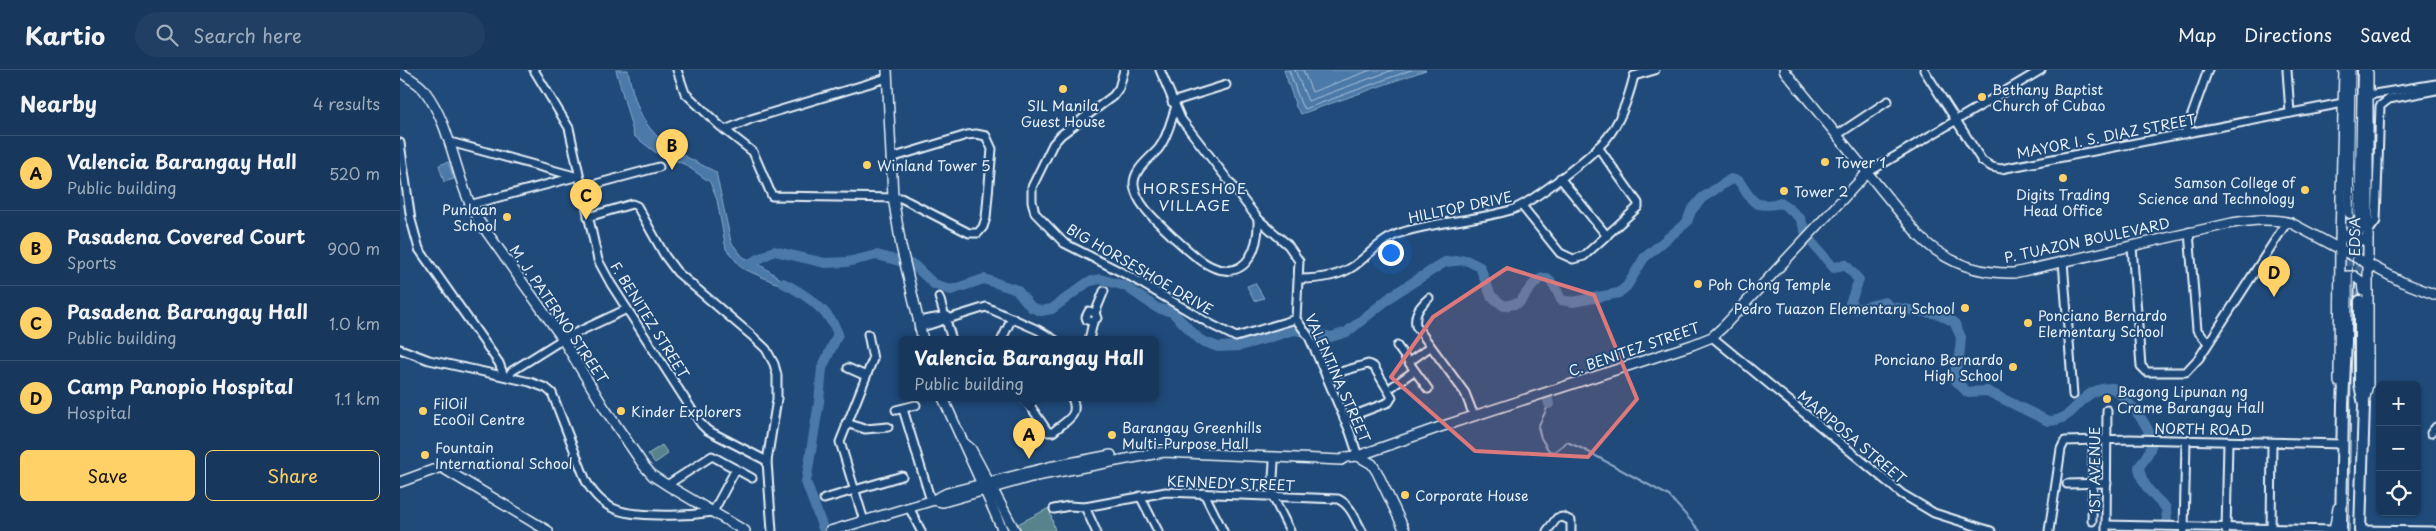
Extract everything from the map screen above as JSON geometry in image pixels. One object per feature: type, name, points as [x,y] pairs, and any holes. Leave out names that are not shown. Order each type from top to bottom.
[{"type":"highway","name":"EDSA","points":[[2350,213],[2351,70]]},
{"type":"highway","name":"EDSA","points":[[2363,70],[2365,233]]},
{"type":"highway","name":"EDSA","points":[[2337,531],[2342,486],[2344,282]]},
{"type":"highway","name":"EDSA","points":[[2360,530],[2364,404],[2360,385],[2364,300]]},
{"type":"main road","name":"EDSA","points":[[2344,70],[2340,228],[2340,249],[2344,282]]},
{"type":"main road","name":"EDSA","points":[[2364,300],[2368,264],[2365,233],[2368,70]]},
{"type":"main road","name":"P. TUAZON BOULEVARD","points":[[1786,71],[1864,173],[1921,238],[1945,257],[1980,271],[2008,273],[2189,232],[2257,220],[2287,222],[2379,270],[2420,290],[2436,295]]},
{"type":"main road","name":"M. J. PATERNO STREET","points":[[400,72],[425,91],[450,142],[469,205],[563,340],[605,409],[644,466],[653,476],[667,485],[746,531]]},
{"type":"main road","points":[[887,74],[893,197],[901,246],[922,336]]},
{"type":"main road","name":"C. BENITEZ STREET","points":[[1346,457],[1358,456],[1712,338],[1800,246],[1864,173]]},
{"type":"main road","points":[[2340,228],[2344,236],[2350,241],[2358,242],[2365,233]]},
{"type":"main road","points":[[2367,279],[2379,270]]},
{"type":"main road","points":[[2344,282],[2348,276],[2360,279],[2364,300]]},
{"type":"main road","points":[[943,401],[963,442],[971,449],[1003,531]]},
{"type":"main road","points":[[832,530],[930,501],[943,502],[986,486],[1049,467],[1164,446],[1341,454],[1346,457],[1341,460],[1164,452],[986,486]]},
{"type":"main road","points":[[1377,472],[1376,458],[1382,447]]},
{"type":"main road","points":[[1358,456],[1372,464],[1405,531]]},
{"type":"main road","points":[[400,482],[441,467],[548,531]]},
{"type":"main road","points":[[1003,508],[1003,490],[1012,482]]},
{"type":"main road","points":[[986,486],[1003,508],[1015,531]]},
{"type":"street","name":"F. BENITEZ STREET","points":[[534,70],[569,128],[577,177],[598,260],[627,309],[701,424],[707,430],[767,461]]},
{"type":"street","points":[[678,70],[685,93],[725,130],[753,152],[772,196],[901,198],[969,234],[978,233],[983,227],[986,218],[992,149],[986,136],[974,134],[891,158]]},
{"type":"street","name":"BIG HORSESHOE DRIVE","points":[[1124,70],[1119,88],[1112,96],[1061,135],[1053,144],[1032,187],[1032,201],[1035,213],[1064,242],[1131,277],[1236,337],[1271,329],[1296,319]]},
{"type":"street","name":"VALENTINA STREET","points":[[1160,70],[1174,105],[1258,218],[1296,254],[1300,261],[1300,279],[1295,306],[1296,319],[1309,338],[1358,456]]},
{"type":"street","points":[[1633,73],[1655,70]]},
{"type":"street","name":"C. BENITEZ STREET","points":[[1864,173],[2042,70]]},
{"type":"street","points":[[2186,134],[2208,70]]},
{"type":"street","points":[[2287,70],[2290,113]]},
{"type":"street","name":"MAYOR I. S. DIAZ STREET","points":[[1927,71],[1982,161],[1992,168],[2001,169],[2343,103]]},
{"type":"street","name":"HILLTOP DRIVE","points":[[1300,279],[1319,279],[1344,272],[1378,246],[1398,234],[1429,225],[1482,217],[1522,206],[1560,178],[1607,138],[1615,125],[1633,73]]},
{"type":"street","points":[[725,130],[751,119],[887,74]]},
{"type":"street","points":[[2368,96],[2436,84]]},
{"type":"street","points":[[1226,85],[1174,105],[1162,144],[1138,171],[1134,184],[1144,207],[1191,252],[1214,268],[1226,270],[1245,263],[1255,248],[1258,218]]},
{"type":"street","points":[[2365,233],[2376,221],[2380,106],[2389,99],[2436,90]]},
{"type":"street","points":[[1837,136],[1888,101]]},
{"type":"street","points":[[450,142],[577,177]]},
{"type":"street","points":[[400,143],[411,220],[419,249],[499,363],[506,376]]},
{"type":"street","points":[[1522,206],[1560,253],[1573,259],[1584,256],[1638,208],[1638,203],[1598,147]]},
{"type":"street","points":[[581,188],[659,167]]},
{"type":"street","points":[[469,205],[577,177]]},
{"type":"street","points":[[1560,178],[1607,236]]},
{"type":"street","points":[[588,217],[632,204],[637,206],[664,256],[677,272],[766,349],[777,375],[777,400],[767,461],[772,531]]},
{"type":"street","points":[[2132,246],[2141,366],[2147,372],[2186,372],[2198,358],[2287,222]]},
{"type":"street","points":[[2189,232],[2197,330],[2208,343]]},
{"type":"street","points":[[2063,261],[2073,395]]},
{"type":"street","points":[[1090,336],[1093,322],[1087,320],[1086,317],[1090,311],[1095,312],[1104,291]]},
{"type":"street","points":[[939,298],[950,336]]},
{"type":"street","points":[[1429,298],[1420,306],[1415,320],[1420,334],[1465,393],[1474,416]]},
{"type":"street","points":[[919,325],[986,307],[1047,336]]},
{"type":"street","points":[[506,376],[563,340],[627,309]]},
{"type":"street","points":[[1003,336],[1012,318]]},
{"type":"street","points":[[864,521],[840,442],[874,356],[868,334]]},
{"type":"street","name":"MARIPOSA STREET","points":[[1712,338],[1902,494],[1934,513],[1991,531]]},
{"type":"street","points":[[1397,346],[1428,389]]},
{"type":"street","points":[[1409,362],[1430,347]]},
{"type":"street","points":[[400,349],[429,360],[538,384],[552,393],[586,481],[592,492],[615,510],[632,515],[689,515],[713,512],[736,470]]},
{"type":"street","points":[[1326,376],[1370,364],[1374,367],[1392,397],[1389,402],[1344,419]]},
{"type":"street","points":[[848,368],[866,376]]},
{"type":"street","points":[[1393,386],[1414,371]]},
{"type":"street","points":[[1027,401],[1048,432],[1053,432],[1075,413],[1076,408],[1073,401]]},
{"type":"street","points":[[916,405],[899,410],[925,486],[924,493],[930,501]]},
{"type":"street","name":"1ST AVENUE","points":[[2106,528],[2107,410]]},
{"type":"street","points":[[846,423],[864,430],[888,427]]},
{"type":"street","name":"NORTH ROAD","points":[[2049,531],[2063,442],[2130,439],[2343,444]]},
{"type":"street","points":[[2179,527],[2186,441]]},
{"type":"street","points":[[2226,529],[2228,442]]},
{"type":"street","points":[[2271,530],[2272,443]]},
{"type":"street","points":[[2092,521],[2093,450]]},
{"type":"street","points":[[667,485],[710,456],[752,478]]},
{"type":"street","points":[[1274,462],[1272,495],[1290,531]]},
{"type":"street","points":[[824,499],[902,476]]},
{"type":"street","points":[[2067,484],[2106,483]]},
{"type":"street","name":"KENNEDY STREET","points":[[1054,509],[1069,506],[1084,507],[1166,492],[1338,499],[1345,502],[1362,531]]},
{"type":"street","points":[[1204,493],[1223,531]]},
{"type":"street","points":[[1140,496],[1158,531]]},
{"type":"street","points":[[910,507],[920,531]]},
{"type":"street","points":[[1084,507],[1096,531]]},
{"type":"street","points":[[1548,531],[1557,518],[1563,517],[1571,521],[1571,531]]},
{"type":"street","points":[[2106,528],[2179,527],[2337,531]]},
{"type":"street","points":[[2360,530],[2433,531]]},
{"type":"highlighted area","points":[[1507,268],[1594,295],[1637,399],[1588,457],[1475,451],[1391,377],[1433,317]]},
{"type":"green space","points":[[662,445],[668,454],[655,463],[648,454]]},
{"type":"green space","points":[[1049,508],[1055,531],[1022,531],[1018,524]]},
{"type":"water","points":[[616,70],[628,70],[639,109],[646,123],[656,134],[681,154],[716,172],[731,242],[743,257],[759,264],[794,288],[773,282],[742,268],[726,249],[717,200],[710,182],[684,164],[655,152],[634,136]]},
{"type":"water","points":[[1284,70],[1426,70],[1301,114],[1296,107]]},
{"type":"water","points":[[448,162],[454,179],[444,182],[439,165]]},
{"type":"water","points":[[1255,283],[1264,298],[1254,301],[1247,286]]},
{"type":"waterway","points":[[747,265],[774,251],[825,263],[847,262],[877,255],[914,265],[934,284],[951,290],[984,279],[1017,290],[1031,307],[1041,311],[1052,309],[1088,282],[1100,279],[1125,286],[1157,308],[1172,312],[1200,340],[1218,347],[1240,346],[1295,330],[1331,337],[1347,332],[1393,295],[1445,262],[1466,260],[1480,267],[1491,296],[1504,306],[1519,303],[1535,283],[1545,278],[1550,281],[1561,300],[1573,302],[1619,293],[1627,286],[1644,258],[1687,222],[1691,211],[1702,198],[1731,179],[1739,181],[1755,203],[1765,205],[1782,203],[1800,218],[1808,238],[1834,268],[1845,264],[1859,280],[1850,303],[1857,309],[1885,302],[1890,307],[1939,314],[1954,322],[1961,337],[1959,360],[1954,374],[1956,381],[1967,392],[1987,391],[2048,421],[2058,420],[2066,416],[2092,393],[2101,389],[2113,388],[2132,406],[2148,430],[2151,446],[2139,467],[2140,473],[2149,490],[2166,508],[2167,521]]},
{"type":"waterway","points":[[783,283],[823,310],[838,334],[822,368],[819,402],[806,482],[824,531]]},
{"type":"waterway","points":[[1547,396],[1549,404]]},
{"type":"waterway","points":[[1549,404],[1538,427],[1541,438],[1549,451],[1554,452],[1567,442],[1583,449],[1669,496],[1700,531]]},
{"type":"tunnel","points":[[2349,281],[2350,213]]},
{"type":"tunnel","points":[[2360,230],[2360,301]]},
{"type":"tram line","points":[[2349,531],[2355,70]]},
{"type":"place","name":"SIL Manila Guest House","points":[[1063,89]]},
{"type":"place","name":"Bethany Baptist Church of Cubao","points":[[1982,97]]},
{"type":"place","name":"Tower 1","points":[[1825,162]]},
{"type":"place","name":"Winland Tower 5","points":[[867,165]]},
{"type":"place","name":"Pasadena Covered Court","points":[[672,170]]},
{"type":"place","name":"Digits Trading Head Office","points":[[2063,178]]},
{"type":"place","name":"Samson College of Science and Technology","points":[[2305,190]]},
{"type":"place","name":"Tower 2","points":[[1784,191]]},
{"type":"place","name":"Punlaan School","points":[[507,217]]},
{"type":"place","name":"Pasadena Barangay Hall","points":[[586,220]]},
{"type":"place","name":"Poh Chong Temple","points":[[1698,284]]},
{"type":"place","name":"Camp Panopio Hospital","points":[[2274,297]]},
{"type":"place","name":"Pedro Tuazon Elementary School","points":[[1965,308]]},
{"type":"place","name":"Ponciano Bernardo Elementary School","points":[[2028,323]]},
{"type":"place","name":"Ponciano Bernardo High School","points":[[2013,367]]},
{"type":"place","name":"Bagong Lipunan ng Crame Barangay Hall","points":[[2107,399]]},
{"type":"place","name":"FilOil EcoOil Centre","points":[[423,411]]},
{"type":"place","name":"Kinder Explorers","points":[[621,411]]},
{"type":"place","name":"Barangay Greenhills Multi-Purpose Hall","points":[[1112,435]]},
{"type":"place","name":"Fountain International School","points":[[425,455]]},
{"type":"place","name":"Valencia Barangay Hall","points":[[1029,459]]},
{"type":"place","name":"Corporate House","points":[[1405,495]]},
{"type":"district","name":"HORSESHOE VILLAGE","points":[[1195,196]]}]
